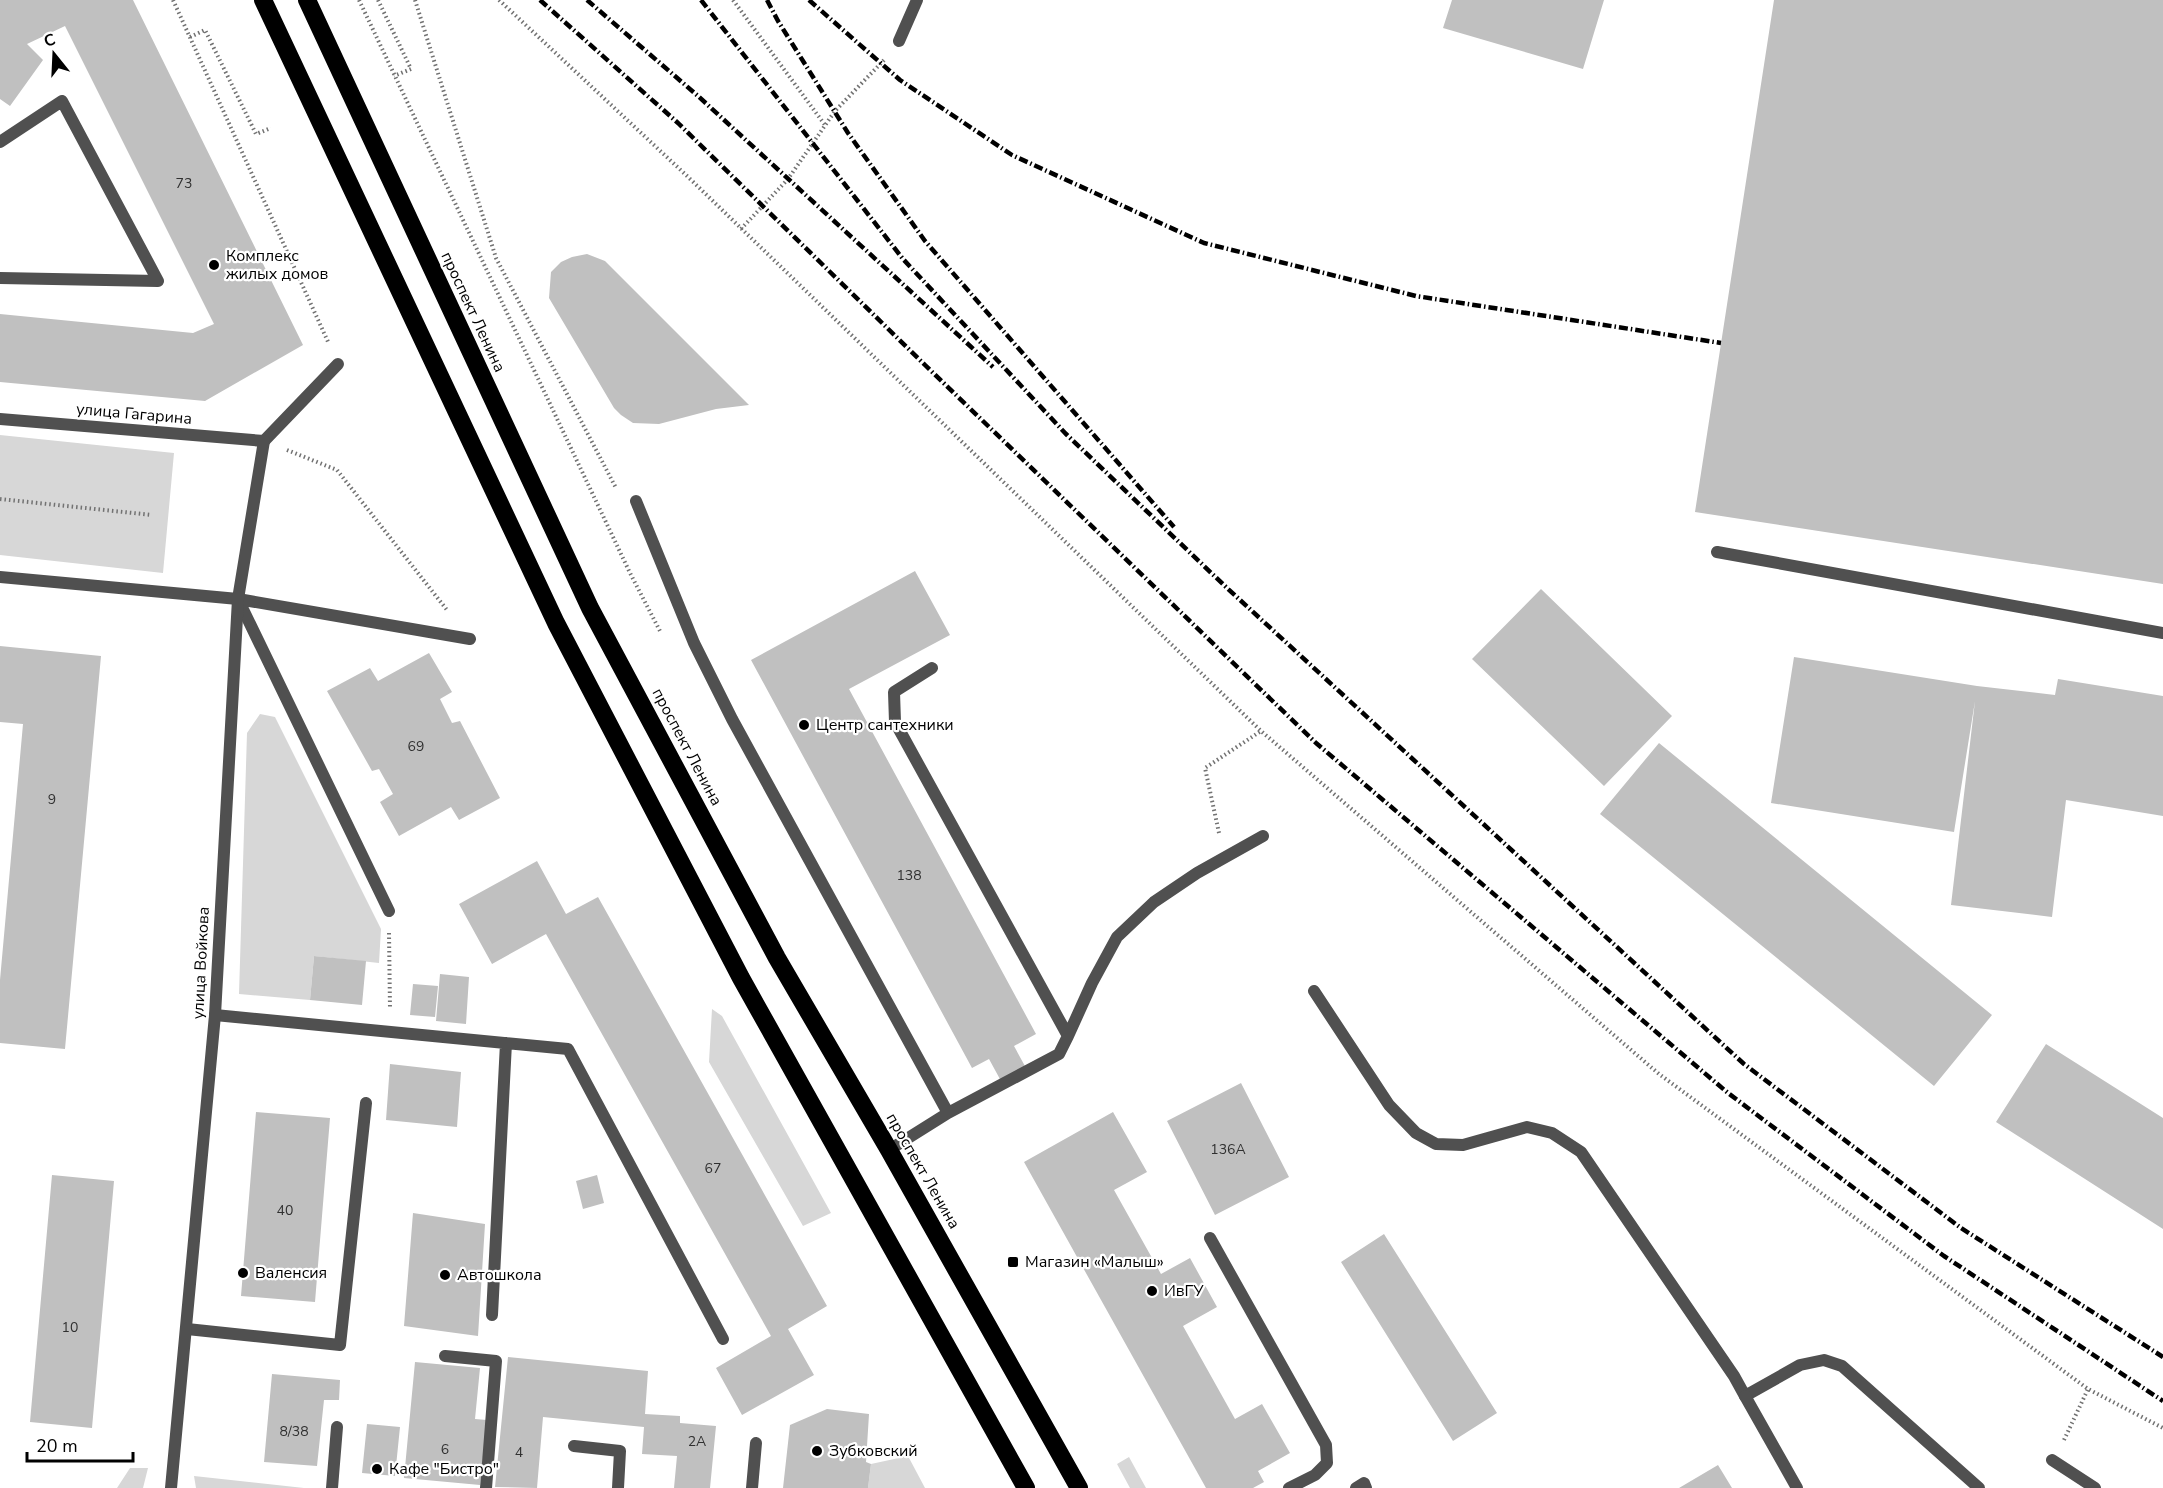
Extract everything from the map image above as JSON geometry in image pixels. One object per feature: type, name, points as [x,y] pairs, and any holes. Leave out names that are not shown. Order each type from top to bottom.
[{"type":"highway","points":[[262,0],[556,623],[741,978],[1026,1488]]},
{"type":"highway","name":"проспект Ленина","points":[[307,0],[590,608],[777,958],[890,1150],[1079,1488]]},
{"type":"street","points":[[899,41],[917,0]]},
{"type":"street","points":[[0,142],[62,101],[158,281],[0,278]]},
{"type":"street","points":[[264,441],[338,363]]},
{"type":"street","name":"улица Гагарина","points":[[0,419],[264,441]]},
{"type":"street","name":"улица Войкова","points":[[171,1488],[215,1015],[238,599],[264,441]]},
{"type":"street","points":[[636,501],[694,643],[732,719],[948,1113]]},
{"type":"street","points":[[1717,552],[2163,633]]},
{"type":"street","points":[[0,577],[238,599],[470,639]]},
{"type":"street","points":[[238,599],[389,911]]},
{"type":"street","points":[[932,668],[894,692],[896,722],[1068,1036]]},
{"type":"street","points":[[890,1150],[948,1113],[1059,1054],[1092,983],[1117,937],[1154,902],[1197,873],[1263,836]]},
{"type":"street","points":[[1314,991],[1389,1106],[1416,1133],[1436,1144],[1464,1145],[1527,1127],[1552,1133],[1581,1152],[1734,1376],[1797,1488]]},
{"type":"street","points":[[215,1015],[568,1049],[723,1339]]},
{"type":"street","points":[[492,1315],[506,1043]]},
{"type":"street","points":[[187,1329],[340,1345],[366,1103]]},
{"type":"street","points":[[1210,1238],[1326,1445],[1327,1463],[1315,1475],[1289,1488]]},
{"type":"street","points":[[445,1356],[496,1361],[486,1488]]},
{"type":"street","points":[[1745,1396],[1800,1365],[1824,1360],[1842,1366],[1979,1488]]},
{"type":"street","points":[[332,1488],[337,1426]]},
{"type":"street","points":[[752,1488],[756,1443]]},
{"type":"street","points":[[574,1446],[620,1451],[618,1488]]},
{"type":"street","points":[[2052,1460],[2095,1488]]},
{"type":"street","points":[[1356,1488],[1364,1483],[1366,1488]]},
{"type":"path","points":[[173,0],[338,363]]},
{"type":"path","points":[[359,0],[630,573],[662,635]]},
{"type":"path","points":[[378,0],[411,69],[394,76]]},
{"type":"path","points":[[415,0],[496,258],[618,491]]},
{"type":"path","points":[[499,0],[741,229],[1262,731],[1659,1074],[2088,1389],[2163,1428]]},
{"type":"path","points":[[733,0],[825,125]]},
{"type":"path","points":[[190,37],[205,30],[256,134],[271,128]]},
{"type":"path","points":[[741,229],[788,179],[835,111],[882,63],[899,41]]},
{"type":"path","points":[[264,441],[337,470],[470,639]]},
{"type":"path","points":[[0,499],[152,515]]},
{"type":"path","points":[[1197,873],[1219,835],[1205,768],[1262,731]]},
{"type":"path","points":[[389,911],[390,1032]]},
{"type":"path","points":[[2052,1460],[2088,1389]]},
{"type":"shaded area","points":[[0,435],[174,453],[163,573],[0,555]]},
{"type":"shaded area","points":[[260,714],[275,717],[381,929],[379,963],[314,956],[310,1000],[239,994],[247,733]]},
{"type":"shaded area","points":[[712,1009],[722,1016],[831,1213],[803,1226],[709,1062]]},
{"type":"shaded area","points":[[908,1456],[925,1488],[868,1488],[871,1464]]},
{"type":"shaded area","points":[[1129,1457],[1146,1488],[1130,1488],[1117,1464]]},
{"type":"shaded area","points":[[130,1468],[148,1468],[143,1488],[117,1488]]},
{"type":"shaded area","points":[[194,1476],[304,1488],[196,1488]]},
{"type":"building","points":[[0,0],[133,0],[303,345],[205,401],[0,382],[0,314],[193,333],[214,324],[65,26],[27,44],[43,60],[10,106],[0,99]]},
{"type":"building","points":[[1452,0],[1604,0],[1583,69],[1443,28]]},
{"type":"building","points":[[1774,0],[2163,0],[2163,584],[1695,512]]},
{"type":"building","points":[[587,254],[605,261],[749,405],[716,409],[659,424],[633,423],[621,415],[614,408],[549,298],[551,272],[561,262]]},
{"type":"building","points":[[915,571],[950,635],[849,689],[1036,1034],[1014,1046],[1026,1068],[1001,1081],[989,1059],[972,1068],[751,660]]},
{"type":"building","points":[[1541,589],[1672,716],[1604,786],[1472,659]]},
{"type":"building","points":[[0,646],[101,656],[65,1049],[0,1043],[0,980],[23,724],[0,722]]},
{"type":"building","points":[[429,653],[452,692],[440,699],[452,723],[460,721],[500,798],[459,820],[451,807],[399,836],[380,802],[393,794],[379,769],[372,771],[327,691],[370,668],[378,681]]},
{"type":"building","points":[[1794,657],[1977,686],[2055,695],[2058,679],[2163,696],[2163,816],[2066,800],[2052,917],[1951,905],[1975,701],[1954,832],[1771,803]]},
{"type":"building","points":[[1659,743],[1992,1015],[1934,1086],[1600,814]]},
{"type":"building","points":[[537,861],[566,914],[598,897],[827,1306],[788,1329],[814,1375],[742,1415],[716,1368],[771,1336],[546,934],[492,964],[459,904]]},
{"type":"building","points":[[314,956],[366,961],[362,1005],[310,1000]]},
{"type":"building","points":[[440,974],[469,977],[466,1024],[436,1021]]},
{"type":"building","points":[[413,984],[438,986],[435,1017],[410,1015]]},
{"type":"building","points":[[2046,1044],[2163,1118],[2163,1229],[1996,1122]]},
{"type":"building","points":[[390,1064],[461,1072],[457,1127],[386,1120]]},
{"type":"building","points":[[1241,1083],[1289,1177],[1215,1215],[1167,1121]]},
{"type":"building","points":[[256,1112],[330,1118],[315,1302],[241,1296]]},
{"type":"building","name":"ИвГУ","points":[[1113,1112],[1147,1172],[1114,1190],[1161,1274],[1190,1258],[1217,1307],[1183,1326],[1235,1419],[1262,1404],[1290,1453],[1258,1471],[1264,1482],[1253,1488],[1206,1488],[1024,1162]]},
{"type":"building","points":[[52,1175],[114,1181],[92,1428],[30,1422]]},
{"type":"building","points":[[597,1175],[604,1203],[583,1209],[576,1181]]},
{"type":"building","name":"Автошкола","points":[[413,1213],[485,1224],[478,1336],[404,1326]]},
{"type":"building","points":[[1384,1234],[1497,1413],[1453,1441],[1341,1262]]},
{"type":"building","points":[[508,1357],[648,1371],[645,1414],[680,1416],[680,1423],[716,1426],[710,1488],[674,1488],[677,1456],[642,1454],[644,1427],[543,1417],[537,1488],[495,1487]]},
{"type":"building","points":[[415,1362],[480,1368],[475,1419],[487,1420],[480,1485],[404,1478]]},
{"type":"building","points":[[272,1374],[340,1380],[339,1400],[324,1400],[317,1466],[264,1462]]},
{"type":"building","points":[[827,1409],[869,1414],[866,1462],[871,1464],[868,1488],[783,1488],[790,1425]]},
{"type":"building","points":[[367,1424],[400,1427],[395,1476],[362,1473]]},
{"type":"building","points":[[1718,1465],[1732,1488],[1679,1488]]},
{"type":"railway","points":[[540,0],[678,123],[1316,743],[1728,1093],[1944,1256],[2163,1401]]},
{"type":"railway","points":[[587,0],[698,96],[993,367]]},
{"type":"railway","points":[[701,0],[903,259],[1066,434],[1227,588],[1744,1064],[1961,1228],[2163,1357]]},
{"type":"railway","points":[[767,0],[848,133],[925,241],[1174,527]]},
{"type":"railway","points":[[809,0],[900,80],[1012,155],[1204,243],[1416,296],[1721,343]]},
{"type":"place","name":"Комплекс жилых домов","points":[[214,265]]},
{"type":"place","name":"Центр сантехники","points":[[804,725]]},
{"type":"place","name":"Магазин «Малыш»","points":[[1013,1262]]},
{"type":"place","name":"Валенсия","points":[[243,1273]]},
{"type":"place","name":"Автошкола","points":[[445,1275]]},
{"type":"place","name":"ИвГУ","points":[[1152,1291]]},
{"type":"place","name":"Зубковский","points":[[817,1451]]},
{"type":"place","name":"Кафе \"Бистро\"","points":[[377,1469]]}]
